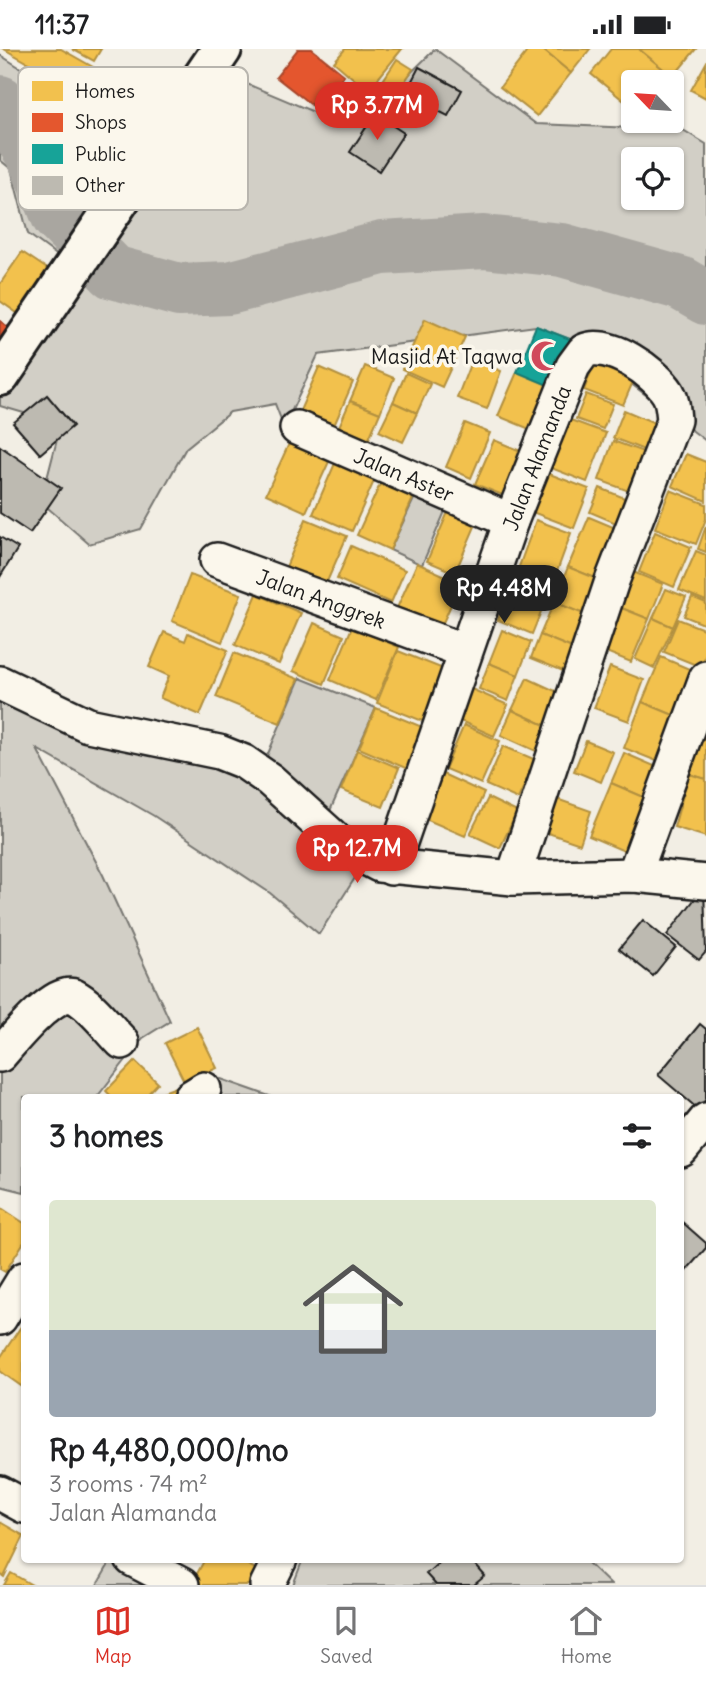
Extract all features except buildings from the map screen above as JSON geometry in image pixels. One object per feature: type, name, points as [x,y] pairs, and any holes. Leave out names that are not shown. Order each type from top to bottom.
[{"type":"street","points":[[210,67],[222,49]]},
{"type":"street","points":[[0,376],[112,210]]},
{"type":"street","name":"Jalan Alamanda","points":[[391,868],[511,521],[573,366],[584,351],[590,348],[602,349],[630,361],[653,377],[668,393],[674,420],[612,581],[513,878]]},
{"type":"street","name":"Jalan Aster","points":[[297,428],[511,521]]},
{"type":"street","name":"Jalan Anggrek","points":[[217,560],[466,651]]},
{"type":"street","points":[[634,875],[706,677]]},
{"type":"street","points":[[0,684],[88,725],[206,750],[244,762],[270,780],[344,846],[391,868],[513,878],[634,875],[706,881]]},
{"type":"street","points":[[0,1055],[52,1001],[64,995],[75,997],[84,1003],[122,1042]]},
{"type":"street","points":[[684,1146],[706,1120]]},
{"type":"street","points":[[0,1318],[21,1284]]},
{"type":"street","points":[[0,1493],[21,1504]]},
{"type":"street","points":[[140,1563],[182,1585]]},
{"type":"street","points":[[267,1585],[278,1563]]},
{"type":"shaded area","points":[[435,49],[536,124],[621,127],[621,133],[684,133],[684,131],[706,144],[706,441],[575,341],[536,326],[318,355],[284,427],[275,404],[230,412],[186,448],[141,529],[89,544],[41,502],[61,424],[0,406],[0,388],[81,273],[28,234],[22,210],[248,210],[248,84],[316,113],[376,107]]},
{"type":"shaded area","points":[[0,55],[19,67],[18,196],[11,169],[0,160]]},
{"type":"shaded area","points":[[422,482],[452,495],[422,565],[390,550]]},
{"type":"shaded area","points":[[300,678],[376,708],[325,822],[371,853],[319,934],[270,893],[154,816],[37,749],[103,875],[170,1021],[143,1038],[99,1094],[21,1094],[21,1191],[0,1186],[0,683],[262,768]]},
{"type":"shaded area","points":[[221,1079],[264,1094],[204,1094]]},
{"type":"shaded area","points":[[110,1563],[136,1563],[180,1585],[97,1585]]},
{"type":"shaded area","points":[[301,1563],[588,1563],[611,1585],[293,1585]]},
{"type":"waterway","points":[[0,102],[18,131]]},
{"type":"waterway","points":[[56,210],[58,216],[113,272],[179,290],[229,288],[382,248],[484,242],[562,250],[680,283],[706,298]]},
{"type":"place","name":"Masjid At Taqwa","points":[[546,356]]}]
